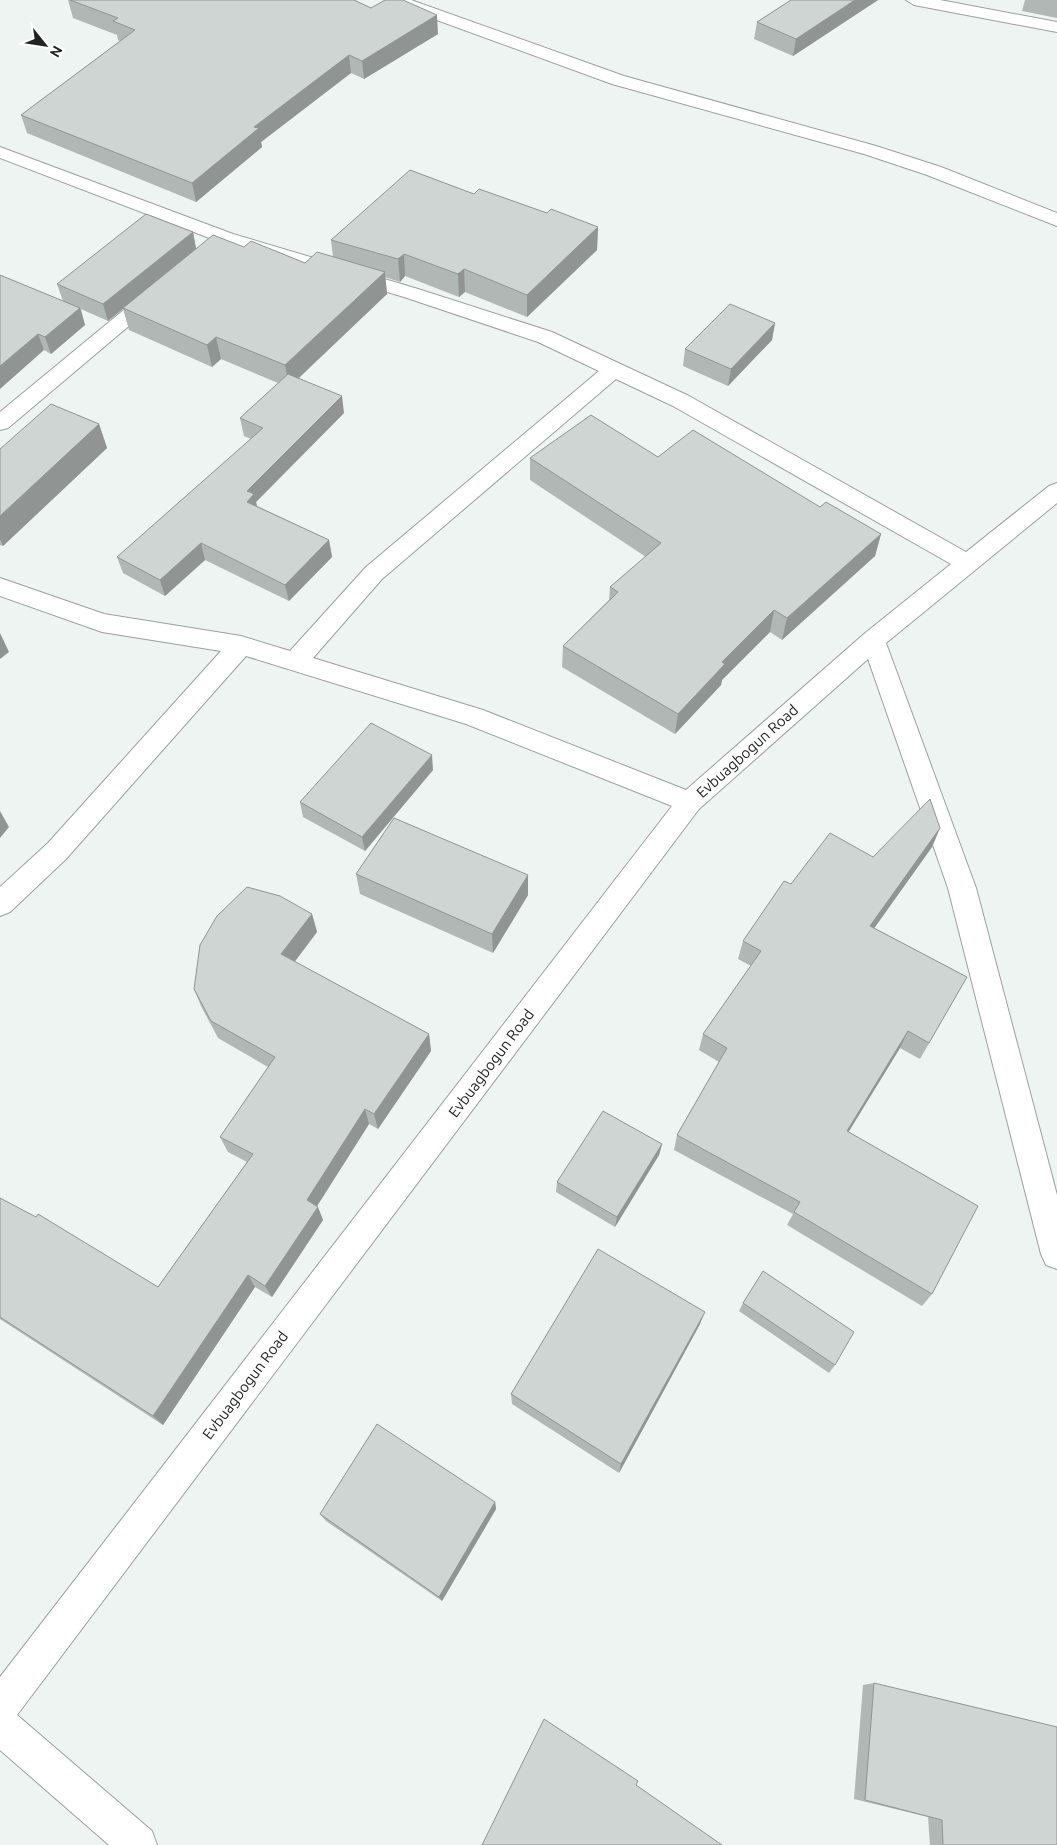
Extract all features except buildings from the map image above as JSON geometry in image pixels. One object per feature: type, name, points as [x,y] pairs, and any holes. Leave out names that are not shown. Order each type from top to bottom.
[{"type":"street","points":[[396,0],[618,80],[870,150],[934,171],[1057,220]]},
{"type":"street","points":[[924,1],[1057,27]]},
{"type":"street","points":[[0,152],[226,238],[410,292],[544,336],[681,401],[967,563]]},
{"type":"street","points":[[199,259],[226,238]]},
{"type":"street","points":[[0,423],[171,281]]},
{"type":"street","points":[[295,662],[374,573],[614,370]]},
{"type":"street","name":"Evbuagbogun Road","points":[[0,1706],[690,802],[872,640],[1057,491]]},
{"type":"street","points":[[0,587],[102,624],[241,645],[474,717],[690,802]]},
{"type":"street","points":[[872,640],[962,888],[1057,1254]]},
{"type":"street","points":[[0,904],[57,851],[241,645]]},
{"type":"street","points":[[0,1725],[138,1845]]}]
